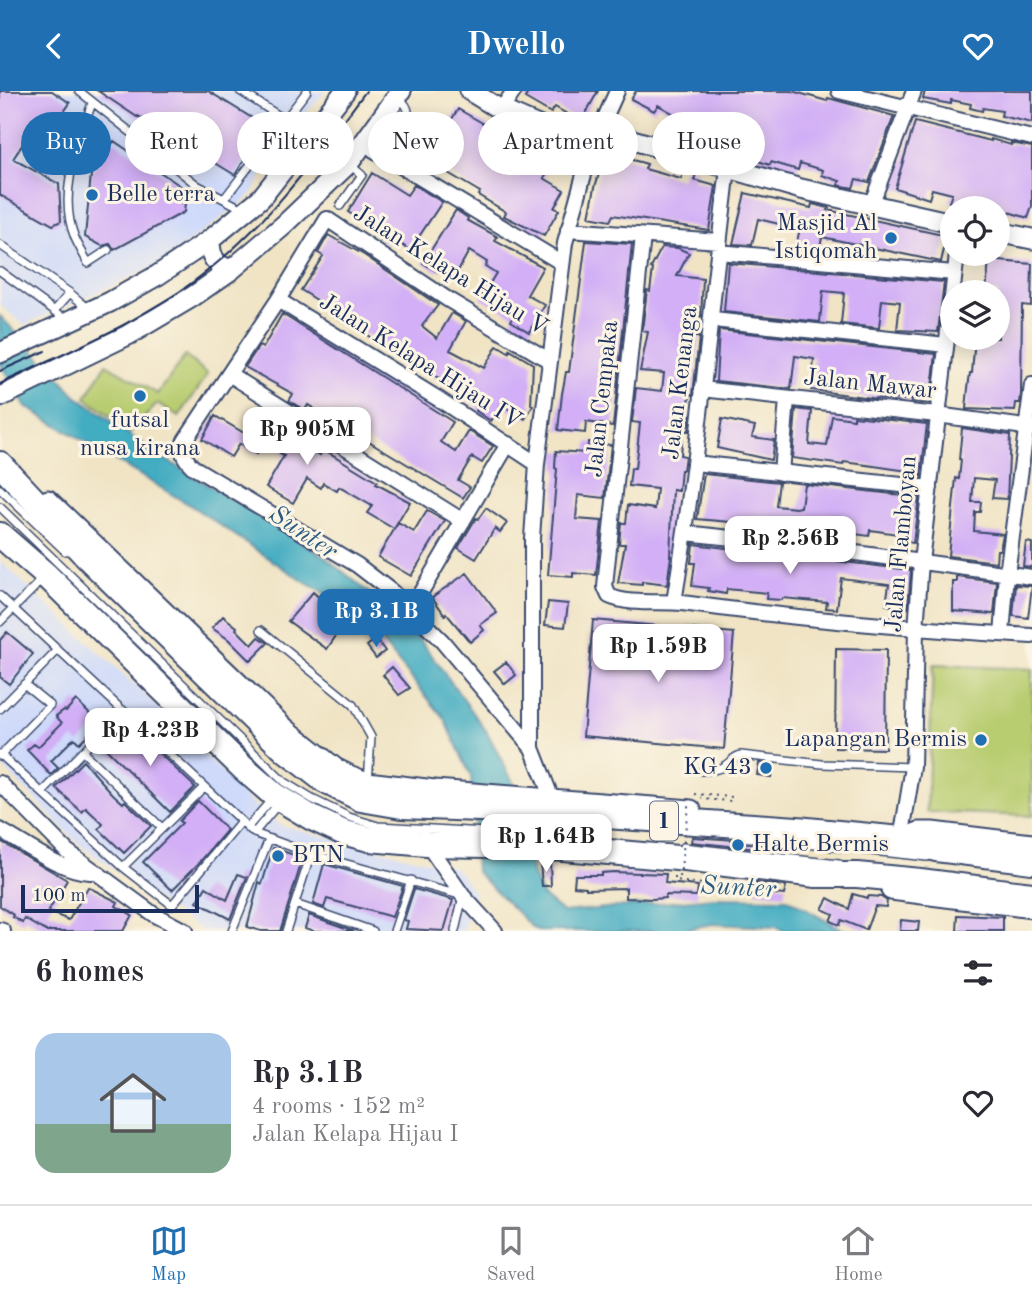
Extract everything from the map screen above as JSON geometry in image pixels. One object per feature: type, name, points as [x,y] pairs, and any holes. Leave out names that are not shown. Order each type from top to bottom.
[{"type":"highway","name":"1","points":[[2,473],[286,751],[325,781],[361,799],[463,819],[535,818],[797,829],[901,839],[936,849],[1032,861]]},
{"type":"highway","name":"1","points":[[0,535],[46,575],[233,759],[278,798],[342,832],[369,839],[427,844],[463,819],[535,818],[677,858],[816,875],[857,875],[1032,895]]},
{"type":"main road","points":[[329,112],[345,91]]},
{"type":"main road","points":[[471,91],[506,112]]},
{"type":"main road","points":[[354,156],[399,94]]},
{"type":"main road","points":[[0,353],[59,320],[92,311],[158,275],[247,211],[279,175]]},
{"type":"main road","points":[[0,397],[160,317],[231,270],[336,175]]},
{"type":"main road","points":[[750,175],[940,220]]},
{"type":"main road","points":[[1010,234],[1032,238]]},
{"type":"main road","points":[[210,240],[210,254],[219,266],[231,270]]},
{"type":"main road","points":[[2,473],[48,500],[286,729],[335,768],[463,819]]},
{"type":"main road","points":[[535,818],[685,804],[797,829]]},
{"type":"main road","points":[[901,839],[919,832],[932,832],[1032,844]]},
{"type":"main road","points":[[816,875],[855,885],[1032,908]]},
{"type":"street","points":[[501,110],[514,91]]},
{"type":"street","points":[[607,112],[617,91]]},
{"type":"street","points":[[839,91],[1032,138]]},
{"type":"street","points":[[871,205],[914,91]]},
{"type":"street","points":[[365,142],[374,150],[562,263]]},
{"type":"street","points":[[535,818],[532,748],[533,538],[537,464],[562,263],[568,230],[585,175]]},
{"type":"street","name":"Jalan Kenanga","points":[[674,603],[686,533],[702,389],[713,320],[727,175]]},
{"type":"street","name":"Jalan Kelapa Hijau V","points":[[278,300],[327,219],[447,299],[550,361]]},
{"type":"street","points":[[568,230],[643,236],[954,273]]},
{"type":"street","name":"Jalan Cempaka","points":[[643,236],[605,587],[612,599],[674,603]]},
{"type":"street","name":"Jalan Flamboyan","points":[[953,280],[955,266]]},
{"type":"street","points":[[278,300],[185,440],[183,454],[193,467],[357,565],[411,609],[474,678],[532,748]]},
{"type":"street","name":"Jalan Kelapa Hijau IV","points":[[278,300],[537,464]]},
{"type":"street","points":[[713,320],[940,344]]},
{"type":"street","name":"Jalan Flamboyan","points":[[901,839],[913,767],[916,629],[921,562],[945,350]]},
{"type":"street","points":[[229,374],[463,521]]},
{"type":"street","points":[[1002,634],[1007,574],[1030,428],[1032,384]]},
{"type":"street","name":"Jalan Mawar","points":[[702,389],[1030,428]]},
{"type":"street","points":[[781,473],[787,399]]},
{"type":"street","points":[[411,609],[508,444]]},
{"type":"street","points":[[694,463],[930,488]]},
{"type":"street","points":[[686,533],[1032,577]]},
{"type":"street","points":[[674,603],[794,618],[1032,636]]},
{"type":"street","points":[[0,783],[66,851],[153,914],[185,931]]},
{"type":"street","points":[[0,830],[46,857],[86,872],[95,872]]},
{"type":"street","points":[[427,844],[463,896],[495,931]]},
{"type":"lane","points":[[79,91],[197,185],[247,211]]},
{"type":"lane","points":[[240,91],[273,112]]},
{"type":"lane","points":[[290,112],[307,91]]},
{"type":"lane","points":[[399,94],[409,112]]},
{"type":"lane","points":[[92,103],[72,171],[68,196],[74,237],[88,263],[108,250]]},
{"type":"lane","points":[[340,206],[362,175],[354,168]]},
{"type":"lane","points":[[224,198],[241,175]]},
{"type":"lane","points":[[185,198],[197,185]]},
{"type":"lane","points":[[0,245],[92,311]]},
{"type":"lane","points":[[0,271],[59,320],[70,293]]},
{"type":"lane","points":[[2,473],[69,555]]},
{"type":"lane","points":[[0,507],[261,763],[284,782],[336,811],[378,826],[463,819]]},
{"type":"lane","points":[[0,622],[46,575]]},
{"type":"lane","points":[[0,596],[248,828],[269,839],[311,854],[463,896],[455,931]]},
{"type":"lane","points":[[261,630],[353,705],[371,737],[368,782]]},
{"type":"lane","points":[[0,709],[58,650]]},
{"type":"lane","points":[[178,658],[279,757]]},
{"type":"lane","points":[[24,684],[50,705],[0,755],[123,867],[172,905],[278,798]]},
{"type":"lane","points":[[43,792],[123,711]]},
{"type":"lane","points":[[83,752],[162,828]]},
{"type":"lane","points":[[701,771],[718,770],[734,757],[741,755],[822,764],[913,767]]},
{"type":"lane","points":[[308,779],[327,793]]},
{"type":"lane","points":[[123,867],[204,787]]},
{"type":"lane","points":[[338,798],[360,807],[396,814],[463,819]]},
{"type":"lane","points":[[485,818],[535,818],[666,829]]},
{"type":"lane","points":[[727,836],[933,858]]},
{"type":"lane","points":[[232,931],[269,839]]},
{"type":"lane","points":[[677,846],[853,865]]},
{"type":"lane","points":[[286,931],[311,854]]},
{"type":"lane","points":[[971,863],[1032,870]]},
{"type":"lane","points":[[908,871],[921,872]]},
{"type":"lane","points":[[394,931],[411,880]]},
{"type":"lane","points":[[295,904],[373,931]]},
{"type":"path","points":[[680,877],[685,804],[682,793],[732,797],[731,801],[685,804]]},
{"type":"shaded area","points":[[0,91],[326,91],[307,112],[237,112],[237,175],[263,175],[249,197],[160,264],[24,325],[0,305]]},
{"type":"shaded area","points":[[0,561],[143,693],[257,808],[282,826],[456,868],[475,893],[463,931],[203,931],[82,847],[0,764]]},
{"type":"green space","name":"futsal nusa kirana","points":[[185,356],[208,374],[179,417],[157,404],[131,432],[86,398],[106,364],[158,394]]},
{"type":"green space","name":"Lapangan Bermis","points":[[933,665],[1032,669],[1032,816],[927,812]]},
{"type":"water","points":[[0,316],[76,396],[152,451],[324,556],[412,628],[487,732],[513,782],[533,875],[542,895],[563,912],[713,898],[787,899],[845,931],[785,931],[774,927],[712,924],[678,931],[539,931],[533,928],[476,871],[471,777],[445,719],[372,630],[344,604],[306,583],[196,509],[25,406],[0,363]]},
{"type":"building","points":[[0,91],[52,91],[70,103],[64,112],[21,112],[21,147],[13,159],[21,163],[21,175],[42,175],[59,184],[61,221],[53,225],[0,195]]},
{"type":"building","points":[[98,91],[208,91],[242,112],[237,112],[237,172],[235,175],[223,168],[223,112],[130,112]]},
{"type":"building","points":[[529,91],[598,91],[586,112],[564,112],[555,107],[549,112],[525,98]]},
{"type":"building","points":[[636,91],[792,91],[894,116],[869,182],[856,179],[853,188],[838,185],[840,181],[822,175],[823,170],[800,163],[798,170],[771,162],[770,165],[765,163],[765,112],[671,112],[658,105],[654,111],[631,99]]},
{"type":"building","points":[[925,91],[1032,91],[1032,123],[1001,116],[1002,111],[970,108],[971,104],[923,99]]},
{"type":"building","points":[[464,112],[478,120],[478,175],[546,175],[544,178],[564,190],[554,208],[559,210],[544,236],[504,216],[506,212],[478,195],[480,192],[451,175],[464,175]]},
{"type":"building","points":[[915,122],[991,141],[1032,147],[1032,207],[1028,218],[1010,213],[1010,196],[951,196],[952,194],[932,189],[929,199],[895,188]]},
{"type":"building","points":[[114,141],[125,148],[125,175],[164,175],[185,189],[179,197],[180,202],[185,204],[184,212],[114,250],[110,244],[102,246],[85,237],[91,175],[111,175],[111,145]]},
{"type":"building","points":[[638,162],[647,164],[645,169],[652,171],[652,175],[681,179],[682,175],[696,175],[694,180],[716,186],[709,230],[613,215],[610,221],[589,217],[599,175],[638,175]]},
{"type":"building","points":[[371,175],[375,175],[407,195],[414,185],[442,202],[410,250],[393,239],[389,245],[379,239],[382,234],[348,212]]},
{"type":"building","points":[[745,193],[811,208],[812,204],[829,208],[828,210],[940,234],[940,262],[822,237],[819,251],[795,249],[800,229],[758,219],[752,245],[733,244]]},
{"type":"building","points":[[456,210],[468,218],[467,220],[498,237],[495,241],[543,267],[527,295],[545,305],[529,332],[511,321],[514,315],[481,298],[496,273],[485,266],[487,262],[469,251],[455,276],[440,267],[438,272],[423,263]]},
{"type":"building","points":[[328,235],[364,255],[438,305],[422,326],[437,338],[452,313],[466,321],[450,350],[484,368],[497,346],[509,353],[510,350],[533,364],[533,406],[525,419],[501,405],[491,421],[476,411],[478,407],[389,344],[387,347],[328,312],[320,302],[301,290],[323,256],[318,253]]},
{"type":"building","points":[[586,241],[632,244],[613,426],[586,422],[585,433],[558,430],[566,372],[569,372]]},
{"type":"building","points":[[662,247],[678,248],[689,253],[677,276],[703,279],[701,317],[697,316],[695,337],[699,337],[693,395],[690,394],[688,431],[682,430],[680,455],[685,456],[679,491],[673,490],[671,556],[667,585],[618,583],[625,544],[619,544],[621,523],[626,523],[628,505],[655,509],[657,489],[629,486],[631,469],[635,469],[640,423],[632,422],[636,388],[662,391],[664,373],[640,371],[648,332],[642,331],[647,290],[650,291],[651,268]]},
{"type":"building","points":[[1010,262],[1032,264],[1031,306],[1022,305],[1021,393],[1020,403],[1016,403],[1015,411],[966,409],[974,350],[1010,350],[1010,280],[987,280],[988,266],[1010,266]]},
{"type":"building","points":[[728,263],[940,282],[938,332],[897,330],[900,302],[882,300],[879,328],[841,324],[844,293],[823,291],[820,322],[724,312]]},
{"type":"building","points":[[282,314],[453,422],[441,442],[456,452],[469,431],[493,446],[482,463],[472,457],[458,480],[470,487],[463,498],[372,443],[328,412],[326,416],[308,405],[305,410],[289,401],[293,394],[245,367],[259,346],[263,348]]},
{"type":"building","points":[[719,330],[936,354],[930,404],[811,390],[814,359],[795,356],[791,389],[716,381]]},
{"type":"building","points":[[796,409],[812,411],[809,444],[827,446],[832,416],[927,424],[921,476],[907,475],[908,471],[867,465],[844,462],[843,465],[792,458]]},
{"type":"building","points":[[264,410],[307,438],[303,445],[320,455],[323,449],[377,482],[376,484],[410,502],[394,529],[367,513],[372,506],[339,487],[337,491],[323,483],[321,488],[307,479],[293,503],[266,487],[284,456],[280,454],[287,442],[269,431],[256,454],[239,444],[231,457],[202,439],[215,416],[249,436]]},
{"type":"building","points":[[722,419],[755,426],[752,437],[774,440],[771,460],[717,448]]},
{"type":"building","points":[[962,428],[1010,435],[1007,499],[992,498],[995,480],[974,478],[972,502],[981,502],[980,512],[975,512],[974,531],[1003,534],[996,562],[948,556],[956,478],[959,479]]},
{"type":"building","points":[[588,442],[611,445],[605,498],[578,495],[576,519],[602,521],[596,575],[548,575],[557,469],[556,451],[587,453]]},
{"type":"building","points":[[704,474],[779,482],[776,506],[801,507],[804,484],[919,497],[913,543],[897,541],[898,534],[870,530],[869,536],[833,531],[832,535],[817,533],[818,523],[791,520],[790,527],[697,519]]},
{"type":"building","points":[[486,508],[507,523],[500,532],[495,528],[476,559],[458,548],[476,518],[478,519]]},
{"type":"building","points":[[427,511],[445,521],[411,576],[378,557],[398,523],[414,532]]},
{"type":"building","points":[[1026,542],[1032,543],[1032,567],[1023,566]]},
{"type":"building","points":[[693,544],[911,570],[908,608],[886,605],[889,584],[841,578],[837,609],[826,608],[827,602],[766,599],[767,593],[727,589],[726,594],[708,591],[709,588],[692,586],[695,563],[691,563]]},
{"type":"building","points":[[467,573],[497,613],[480,625],[484,630],[470,642],[432,597]]},
{"type":"building","points":[[957,577],[997,582],[994,614],[953,611],[953,582],[957,582]]},
{"type":"building","points":[[1016,585],[1032,586],[1028,618],[1013,616]]},
{"type":"building","points":[[313,592],[349,625],[341,635],[338,633],[327,649],[288,621]]},
{"type":"building","points":[[548,602],[568,604],[565,627],[545,625]]},
{"type":"building","points":[[223,616],[237,627],[252,645],[259,637],[268,643],[250,661],[228,639],[212,628]]},
{"type":"building","points":[[593,620],[734,633],[724,749],[583,736]]},
{"type":"building","points":[[7,632],[33,654],[9,684],[0,677],[0,640]]},
{"type":"building","points":[[376,639],[385,651],[376,658],[367,646]]},
{"type":"building","points":[[836,649],[886,650],[885,749],[835,748]]},
{"type":"building","points":[[506,662],[516,675],[505,684],[494,671]]},
{"type":"building","points":[[392,667],[410,688],[399,695],[383,675]]},
{"type":"building","points":[[76,700],[100,723],[79,743],[74,738],[51,761],[58,768],[51,775],[27,750],[34,744],[38,747],[62,723],[56,716],[66,711]]},
{"type":"building","points":[[127,723],[195,787],[170,812],[105,748]]},
{"type":"building","points":[[83,761],[113,794],[123,803],[125,801],[151,826],[124,853],[99,829],[103,824],[86,808],[82,812],[56,788]]},
{"type":"building","name":"KG 43","points":[[759,763],[773,765],[771,777],[757,775]]},
{"type":"building","points":[[198,801],[227,830],[172,890],[143,862],[182,823],[179,821]]},
{"type":"building","points":[[692,837],[736,840],[740,843],[786,848],[785,852],[691,842]]},
{"type":"building","points":[[0,841],[67,880],[48,912],[69,920],[88,887],[118,902],[116,906],[132,915],[123,931],[46,931],[25,919],[23,923],[13,917],[14,915],[0,906]]},
{"type":"building","points":[[273,848],[303,858],[280,931],[261,931],[247,927],[259,882],[262,884]]},
{"type":"building","points":[[540,861],[550,862],[551,886],[542,886]]},
{"type":"building","points":[[324,864],[403,886],[392,917],[327,899],[324,908],[313,904]]},
{"type":"building","points":[[613,872],[666,874],[665,883],[698,886],[697,896],[626,898],[626,888],[586,889],[574,886],[575,875]]},
{"type":"building","points":[[238,874],[247,877],[230,919],[197,902],[206,887],[227,900]]},
{"type":"building","points":[[756,883],[786,886],[784,895],[755,892]]},
{"type":"building","points":[[414,889],[453,900],[444,931],[406,929],[408,921],[404,920]]},
{"type":"building","points":[[853,894],[867,898],[881,897],[887,901],[886,907],[875,906],[866,930],[841,920],[839,925],[830,921],[833,914],[822,909],[828,898],[849,909]]},
{"type":"building","points":[[309,915],[354,931],[313,931],[305,928]]},
{"type":"building","points":[[958,915],[1003,917],[1003,931],[957,931]]},
{"type":"building","points":[[901,920],[919,922],[918,931],[900,931]]},
{"type":"tram line","points":[[0,384],[136,318],[207,271],[258,225],[281,199],[366,91]]},
{"type":"tram line","points":[[0,371],[45,351]]},
{"type":"place","name":"Belle terra","points":[[92,195]]},
{"type":"place","name":"Masjid Al Istiqomah","points":[[891,238]]},
{"type":"place","name":"futsal nusa kirana","points":[[140,396]]},
{"type":"place","name":"Lapangan Bermis","points":[[981,740]]},
{"type":"place","name":"KG 43","points":[[766,768]]},
{"type":"place","name":"Halte Bermis","points":[[738,845]]},
{"type":"place","name":"BTN","points":[[278,856]]},
{"type":"water label","name":"Sunter","points":[[303,533]]},
{"type":"water label","name":"Sunter","points":[[738,888]]}]
